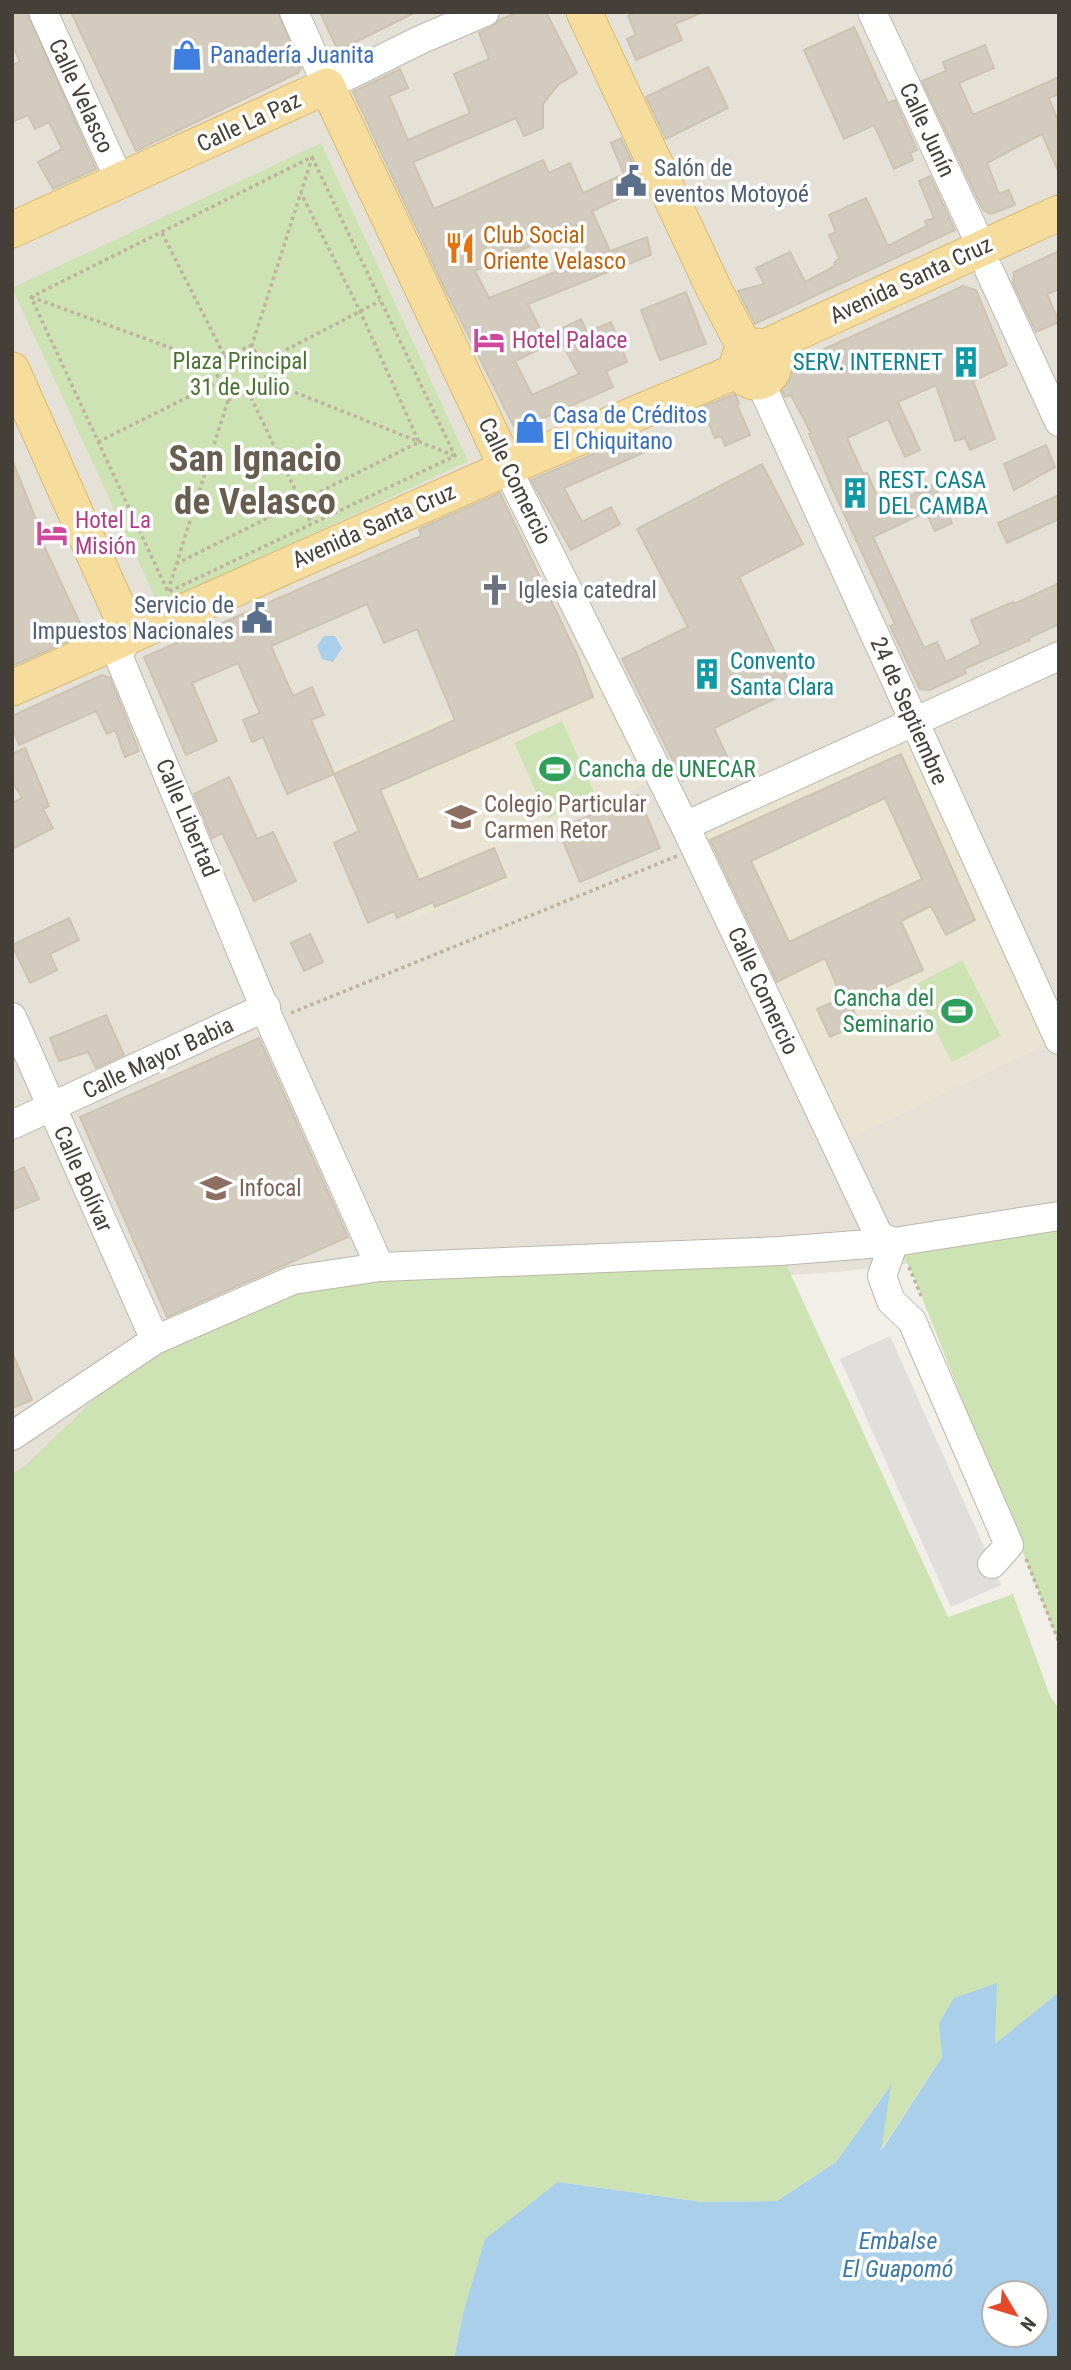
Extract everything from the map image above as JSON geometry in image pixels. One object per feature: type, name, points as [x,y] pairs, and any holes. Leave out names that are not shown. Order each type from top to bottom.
[{"type":"main road","name":"24 de Septiembre","points":[[584,12],[714,289],[756,364]]},
{"type":"main road","name":"Calle La Paz","points":[[12,230],[327,86]]},
{"type":"main road","name":"Calle Comercio","points":[[327,86],[507,468]]},
{"type":"main road","name":"Avenida Santa Cruz","points":[[12,688],[507,468],[756,364],[986,259],[1059,213]]},
{"type":"main road","name":"Avenida Santa Cruz","points":[[986,259],[1059,238]]},
{"type":"main road","points":[[12,370],[130,635]]},
{"type":"street","name":"Calle Velasco","points":[[43,12],[120,181]]},
{"type":"street","name":"Calle Comercio","points":[[294,12],[327,86]]},
{"type":"street","name":"Calle La Paz","points":[[327,86],[420,40],[485,12]]},
{"type":"street","name":"Calle Junín","points":[[872,12],[1059,422]]},
{"type":"street","name":"24 de Septiembre","points":[[756,364],[914,722],[1059,1040]]},
{"type":"street","name":"Calle Comercio","points":[[507,468],[690,837],[879,1236],[894,1242]]},
{"type":"street","name":"Calle Libertad","points":[[130,635],[118,655],[268,1014],[380,1267]]},
{"type":"street","points":[[690,837],[914,722],[1059,656]]},
{"type":"street","name":"Calle Mayor Babia","points":[[12,1125],[268,1014]]},
{"type":"street","name":"Calle Bolívar","points":[[12,1017],[155,1340]]},
{"type":"street","points":[[12,1436],[155,1340],[293,1280],[380,1267],[780,1251],[894,1242],[1059,1216]]},
{"type":"street","points":[[894,1242],[882,1276],[891,1301],[912,1321],[1009,1545],[992,1564]]},
{"type":"path","points":[[269,382],[252,345],[312,157]]},
{"type":"path","points":[[31,297],[312,157]]},
{"type":"path","points":[[312,157],[455,456]]},
{"type":"path","points":[[301,193],[360,311],[419,442]]},
{"type":"path","points":[[162,233],[225,357]]},
{"type":"path","points":[[31,297],[212,363],[252,345]]},
{"type":"path","points":[[31,297],[167,592]]},
{"type":"path","points":[[261,363],[380,301]]},
{"type":"path","points":[[167,592],[228,400],[212,363]]},
{"type":"path","points":[[98,442],[220,381]]},
{"type":"path","points":[[228,400],[269,382],[455,456]]},
{"type":"path","points":[[248,391],[311,523]]},
{"type":"path","points":[[176,565],[419,442]]},
{"type":"path","points":[[167,592],[455,456]]},
{"type":"path","points":[[268,1014],[690,837]]},
{"type":"path","points":[[1026,1558],[1059,1641]]},
{"type":"shaded area","name":"San Ignacio de Velasco","points":[[12,12],[1059,12],[1059,1246],[837,1272],[411,1299],[12,1492]]},
{"type":"shaded area","name":"Colegio Particular Carmen Retor","points":[[589,654],[649,783],[498,851],[513,881],[403,923],[326,771]]},
{"type":"shaded area","points":[[914,722],[1058,1039],[837,1145],[685,826]]},
{"type":"shaded area","points":[[890,1336],[1001,1585],[951,1607],[840,1359]]},
{"type":"green space","name":"Plaza Principal 31 de Julio","points":[[321,143],[468,461],[159,606],[12,288]]},
{"type":"green space","name":"Cancha de UNECAR","points":[[562,721],[596,796],[548,818],[514,743]]},
{"type":"green space","name":"Cancha del Seminario","points":[[962,960],[1001,1036],[952,1062],[913,986]]},
{"type":"green space","points":[[1059,1216],[1058,1641],[911,1270],[894,1242]]},
{"type":"green space","points":[[780,1251],[948,1617],[1013,1594],[1050,1696],[1059,1709],[1059,1992],[995,2045],[940,2023],[942,2057],[879,2153],[890,2086],[836,2162],[777,2201],[702,2202],[558,2182],[463,2314],[454,2358],[12,2358],[12,1474],[27,1464],[155,1340],[293,1280]]},
{"type":"water","points":[[324,636],[335,636],[342,648],[333,662],[322,659],[317,646]]},
{"type":"water","name":"Embalse El Guapomó","points":[[997,1983],[995,2044],[1059,1992],[1059,2358],[454,2358],[463,2314],[485,2239],[558,2182],[702,2202],[777,2201],[836,2162],[891,2085],[881,2151],[942,2057],[939,2023],[954,1998]]},
{"type":"building","points":[[12,12],[27,12],[96,169],[53,189],[38,162],[62,149],[49,122],[35,129],[28,115],[12,122],[12,65],[20,62],[12,44]]},
{"type":"building","points":[[71,12],[278,12],[301,68],[298,73],[136,151]]},
{"type":"building","points":[[320,12],[416,12],[338,51]]},
{"type":"building","points":[[519,12],[546,12],[577,73],[558,85],[543,104],[543,128],[524,136],[516,118],[413,162],[434,209],[543,160],[549,173],[570,163],[583,193],[624,174],[611,143],[621,138],[644,187],[592,211],[610,251],[647,237],[651,255],[528,304],[548,345],[515,361],[532,395],[579,374],[555,332],[581,319],[587,332],[611,322],[627,362],[606,371],[613,387],[526,426],[513,425],[443,285],[353,92],[400,69],[408,88],[389,96],[408,140],[470,113],[454,74],[489,59],[479,33],[499,20]],"holes":[[[577,225],[591,258],[489,298],[475,271]]]},
{"type":"building","points":[[637,12],[703,12],[675,24],[682,40],[636,60],[627,39],[636,35],[628,16]]},
{"type":"building","points":[[854,27],[888,103],[895,100],[917,150],[910,153],[913,160],[894,169],[874,125],[844,139],[804,50]]},
{"type":"building","points":[[985,45],[994,68],[959,83],[973,115],[1059,77],[1059,94],[1049,98],[1059,124],[1059,173],[1042,134],[987,163],[999,194],[1009,190],[1015,205],[991,214],[983,210],[922,81],[946,71],[943,62]]},
{"type":"building","points":[[708,67],[728,108],[666,139],[646,97]]},
{"type":"building","points":[[930,176],[955,230],[755,324],[738,291],[764,284],[756,268],[790,252],[805,282],[835,266],[834,263],[839,258],[829,235],[836,232],[829,215],[866,198],[888,246],[927,226],[925,221],[934,218],[919,181]]},
{"type":"building","points":[[1059,251],[1059,289],[1047,294],[1059,322],[1036,332],[1013,283],[1014,272]]},
{"type":"building","points":[[963,286],[976,290],[1007,365],[973,381],[995,439],[970,450],[965,438],[955,441],[936,385],[898,402],[920,450],[905,457],[888,419],[847,438],[883,509],[935,484],[952,523],[935,531],[926,512],[873,537],[924,648],[937,642],[946,662],[981,644],[971,620],[1059,583],[1059,624],[964,669],[966,673],[930,690],[920,689],[890,626],[895,624],[832,488],[809,434],[811,433],[791,395],[785,397],[773,369],[813,354]]},
{"type":"building","points":[[686,292],[706,344],[660,360],[641,310]]},
{"type":"building","points":[[735,394],[750,435],[725,446],[721,436],[715,438],[702,407]]},
{"type":"building","points":[[638,435],[645,452],[564,488],[582,522],[611,507],[620,524],[571,550],[531,480]]},
{"type":"building","points":[[1046,445],[1055,467],[1014,490],[1004,464]]},
{"type":"building","points":[[13,462],[41,532],[38,533],[85,634],[12,666]]},
{"type":"building","points":[[762,464],[803,544],[739,577],[793,690],[714,728],[729,761],[683,781],[622,659],[688,627],[637,529]]},
{"type":"building","points":[[500,493],[578,657],[593,697],[380,790],[419,880],[494,848],[506,877],[435,907],[433,902],[397,918],[394,911],[368,923],[334,843],[359,831],[334,774],[287,794],[263,737],[252,742],[243,720],[260,713],[238,663],[192,683],[217,741],[186,755],[144,657],[421,536],[419,529]],"holes":[[[367,604],[384,643],[417,629],[455,720],[334,774],[311,720],[324,715],[312,687],[293,696],[271,646]]]},
{"type":"building","points":[[1059,495],[1059,519],[1007,543],[998,523]]},
{"type":"building","points":[[102,675],[110,678],[139,751],[125,757],[115,730],[107,734],[96,711],[19,745],[12,726],[12,716]]},
{"type":"building","points":[[25,748],[49,806],[43,809],[53,828],[12,849],[12,803],[22,798],[12,781],[12,754]]},
{"type":"building","points":[[901,754],[975,920],[946,935],[931,906],[901,921],[923,970],[850,1003],[859,1023],[830,1037],[817,1009],[842,998],[825,958],[777,982],[710,840]],"holes":[[[885,798],[922,879],[789,942],[751,861]]]},
{"type":"building","points":[[229,777],[257,839],[273,832],[296,881],[254,901],[222,833],[212,838],[194,794]]},
{"type":"building","points":[[638,795],[660,848],[580,882],[558,829]]},
{"type":"building","points":[[69,918],[79,940],[50,954],[57,970],[30,983],[12,945]]},
{"type":"building","points":[[310,934],[323,962],[304,971],[291,943]]},
{"type":"building","points":[[106,1015],[124,1055],[96,1068],[88,1052],[59,1061],[50,1038]]},
{"type":"building","name":"Infocal","points":[[259,1038],[348,1237],[167,1317],[80,1117]]},
{"type":"building","points":[[24,1167],[39,1199],[12,1210],[12,1173]]},
{"type":"building","points":[[12,1352],[32,1400],[12,1408]]},
{"type":"place","name":"Panadería Juanita","points":[[187,55]]},
{"type":"place","name":"Salón de eventos Motoyoé","points":[[631,181]]},
{"type":"place","name":"Club Social Oriente Velasco","points":[[460,248]]},
{"type":"place","name":"Hotel Palace","points":[[489,340]]},
{"type":"place","name":"SERV. INTERNET","points":[[966,362]]},
{"type":"place","name":"Casa de Créditos El Chiquitano","points":[[530,428]]},
{"type":"place","name":"REST. CASA DEL CAMBA","points":[[855,493]]},
{"type":"place","name":"Hotel La Misión","points":[[52,533]]},
{"type":"place","name":"Iglesia catedral","points":[[495,590]]},
{"type":"place","name":"Servicio de Impuestos Nacionales","points":[[257,618]]},
{"type":"place","name":"Convento Santa Clara","points":[[707,674]]},
{"type":"place","name":"Cancha de UNECAR","points":[[555,769]]},
{"type":"place","name":"Colegio Particular Carmen Retor","points":[[461,817]]},
{"type":"place","name":"Cancha del Seminario","points":[[957,1011]]},
{"type":"place","name":"Infocal","points":[[216,1188]]},
{"type":"district","name":"San Ignacio de Velasco","points":[[255,480]]}]
